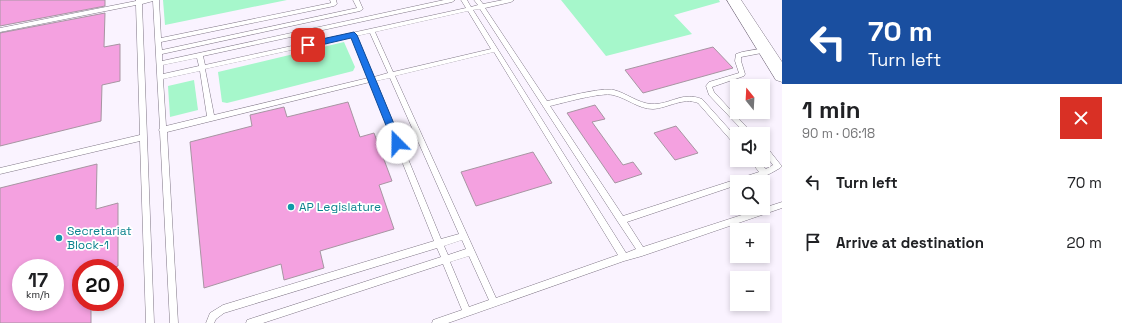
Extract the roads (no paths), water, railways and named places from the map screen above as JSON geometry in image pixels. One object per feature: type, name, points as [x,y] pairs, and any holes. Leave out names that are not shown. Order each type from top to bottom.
[{"type":"street","points":[[734,0],[782,76]]},
{"type":"lane","points":[[0,30],[139,1],[152,0]]},
{"type":"lane","points":[[156,0],[162,130],[174,323]]},
{"type":"lane","points":[[158,41],[334,4],[333,0]]},
{"type":"lane","points":[[158,53],[360,9],[356,0]]},
{"type":"lane","points":[[159,64],[452,0]]},
{"type":"lane","points":[[464,0],[624,257]]},
{"type":"lane","points":[[477,0],[642,252]]},
{"type":"lane","points":[[160,77],[511,0]]},
{"type":"lane","points":[[139,1],[150,323]]},
{"type":"lane","points":[[372,31],[494,303]]},
{"type":"lane","points":[[354,35],[467,312]]},
{"type":"lane","points":[[162,130],[495,50]]},
{"type":"lane","points":[[744,127],[711,92],[709,86],[742,74],[738,56],[766,50]]},
{"type":"lane","points":[[200,55],[211,119]]},
{"type":"lane","points":[[546,104],[606,91],[615,92],[640,105],[650,106],[659,106],[684,99],[695,99],[700,101],[730,135]]},
{"type":"lane","points":[[0,171],[144,137]]},
{"type":"lane","points":[[759,175],[778,166],[770,156]]},
{"type":"lane","points":[[759,167],[765,173]]},
{"type":"lane","points":[[621,220],[730,185]]},
{"type":"lane","points":[[436,323],[624,257],[782,205]]},
{"type":"lane","points":[[210,323],[210,319],[215,313],[224,309],[464,236]]},
{"type":"lane","points":[[250,323],[471,251]]},
{"type":"place","name":"AP Legislature","points":[[291,207]]},
{"type":"place","name":"Secretariat Block-1","points":[[59,238]]}]
